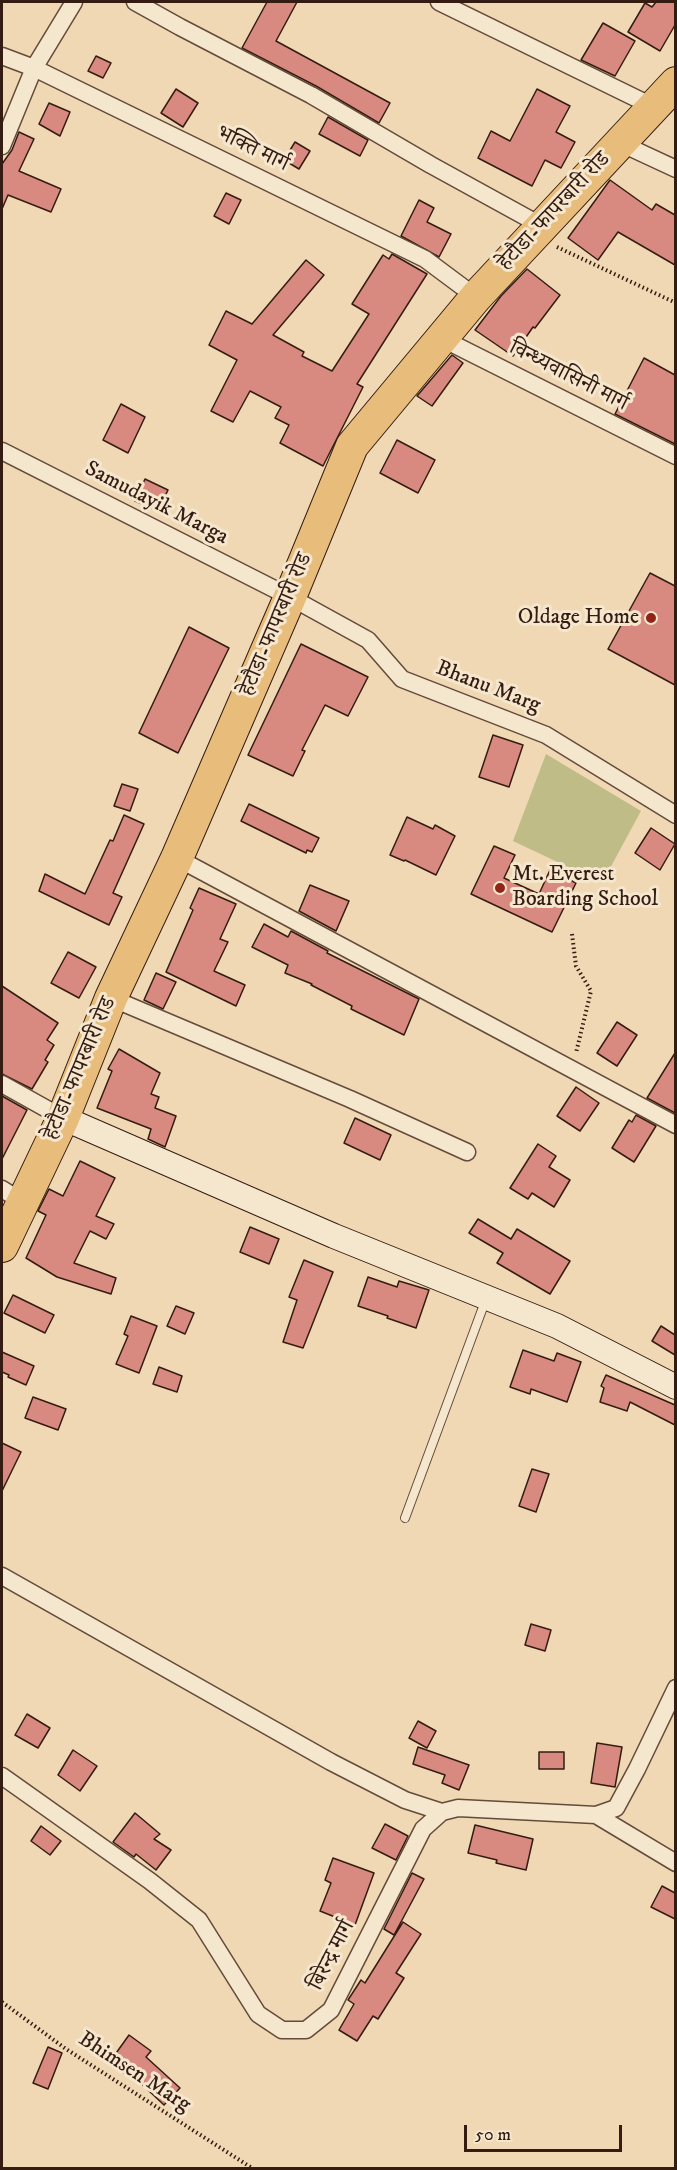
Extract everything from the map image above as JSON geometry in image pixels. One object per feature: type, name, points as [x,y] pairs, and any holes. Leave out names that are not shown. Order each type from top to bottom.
[{"type":"highway","name":"हेटौडा-फापरबारी रोड","points":[[2,1246],[12,1196],[63,1118],[111,998],[177,858],[290,597],[352,446],[476,297],[675,83]]},
{"type":"main road","points":[[63,1118],[334,1236],[556,1326],[675,1387]]},
{"type":"street","points":[[2,146],[34,68],[74,2]]},
{"type":"street","points":[[135,2],[311,95],[537,231]]},
{"type":"street","points":[[439,2],[654,107]]},
{"type":"street","name":"भक्ति मार्ग","points":[[2,56],[34,68],[425,259],[476,297]]},
{"type":"street","points":[[620,143],[675,169]]},
{"type":"street","name":"विन्ध्यवासिनी मार्ग","points":[[441,338],[675,456]]},
{"type":"street","name":"Samudayik Marga","points":[[2,451],[290,597]]},
{"type":"street","name":"Bhanu Marg","points":[[290,597],[368,640],[402,679],[546,735],[675,815]]},
{"type":"street","points":[[177,858],[675,1125]]},
{"type":"street","points":[[111,998],[350,1099],[467,1152]]},
{"type":"street","points":[[2,1084],[63,1118]]},
{"type":"street","points":[[2,1576],[331,1762],[405,1800],[442,1812],[458,1808],[596,1815],[616,1808],[675,1688]]},
{"type":"street","name":"बिरेन्द्र मार्ग","points":[[2,1776],[150,1881],[199,1920],[258,2014],[282,2030],[306,2030],[331,2010],[423,1829],[442,1812]]},
{"type":"street","points":[[596,1815],[675,1863]]},
{"type":"lane","points":[[405,1518],[487,1298]]},
{"type":"path","points":[[537,231],[675,303]]},
{"type":"path","points":[[571,1070],[581,1038],[591,990],[576,966],[572,934]]},
{"type":"path","name":"Bhimsen Marg","points":[[2,2002],[66,2049],[252,2169]]},
{"type":"shaded area","points":[[546,754],[641,811],[602,883],[513,841]]},
{"type":"building","points":[[267,2],[297,2],[276,41],[390,103],[379,123],[316,86],[242,48]]},
{"type":"building","points":[[656,2],[675,2],[675,25],[660,51],[628,32],[645,3],[652,7]]},
{"type":"building","points":[[603,23],[635,41],[615,76],[581,60]]},
{"type":"building","points":[[96,56],[111,63],[103,78],[88,71]]},
{"type":"building","points":[[176,89],[198,103],[183,127],[161,113]]},
{"type":"building","points":[[537,89],[570,106],[556,132],[575,142],[561,168],[545,160],[532,186],[478,158],[491,131],[510,141]]},
{"type":"building","points":[[49,103],[70,112],[60,136],[39,124]]},
{"type":"building","points":[[328,117],[368,140],[360,156],[319,134]]},
{"type":"building","points":[[19,132],[34,139],[19,171],[61,189],[51,212],[8,195],[2,209],[2,164],[12,150]]},
{"type":"building","points":[[295,142],[310,151],[299,169],[284,160]]},
{"type":"building","points":[[610,180],[652,210],[656,204],[675,215],[675,265],[618,232],[598,260],[568,238]]},
{"type":"building","points":[[226,193],[241,200],[229,224],[214,216]]},
{"type":"building","points":[[419,200],[434,208],[427,222],[451,234],[439,257],[401,236]]},
{"type":"building","points":[[392,254],[427,274],[357,384],[363,387],[323,466],[280,443],[289,425],[275,418],[281,407],[250,391],[233,422],[211,411],[237,360],[209,345],[226,311],[252,324],[306,260],[324,275],[273,335],[304,352],[302,356],[332,371],[369,314],[352,304],[383,255],[389,259]]},
{"type":"building","points":[[527,269],[560,295],[535,328],[533,327],[513,356],[475,330],[501,296]]},
{"type":"building","points":[[452,355],[463,363],[432,406],[417,396]]},
{"type":"building","points":[[644,358],[675,375],[675,444],[615,414]]},
{"type":"building","points":[[121,404],[145,417],[128,453],[103,440]]},
{"type":"building","points":[[397,440],[435,460],[418,493],[380,473]]},
{"type":"building","points":[[145,479],[168,490],[158,511],[135,501]]},
{"type":"building","name":"Oldage Home","points":[[650,573],[675,586],[675,685],[608,649]]},
{"type":"building","points":[[189,627],[229,648],[178,753],[139,733]]},
{"type":"building","points":[[301,644],[368,677],[348,716],[325,705],[302,750],[305,751],[293,776],[248,755]]},
{"type":"building","points":[[493,735],[523,745],[509,787],[479,777]]},
{"type":"building","points":[[122,784],[138,789],[130,811],[114,806]]},
{"type":"building","points":[[249,804],[319,838],[312,852],[307,850],[306,853],[241,821]]},
{"type":"building","points":[[124,815],[144,824],[113,893],[122,897],[109,925],[39,891],[45,874],[85,894]]},
{"type":"building","points":[[407,817],[433,829],[435,825],[455,836],[436,875],[390,855]]},
{"type":"building","points":[[651,828],[675,844],[660,870],[635,853]]},
{"type":"building","name":"Mt. Everest Boarding School","points":[[494,846],[515,855],[504,878],[539,894],[550,870],[576,883],[552,932],[471,894]]},
{"type":"building","points":[[310,885],[349,901],[336,931],[299,911]]},
{"type":"building","points":[[199,888],[236,904],[220,939],[228,942],[214,971],[245,985],[236,1006],[166,972],[193,910],[190,908]]},
{"type":"building","points":[[264,924],[288,937],[291,931],[328,951],[327,953],[419,999],[404,1035],[351,1009],[352,1006],[312,984],[285,973],[288,965],[252,947]]},
{"type":"building","points":[[68,952],[96,967],[79,998],[51,983]]},
{"type":"building","points":[[156,973],[176,982],[163,1009],[144,1000]]},
{"type":"building","points":[[2,986],[58,1023],[47,1040],[54,1045],[45,1060],[48,1062],[32,1089],[2,1074]]},
{"type":"building","points":[[617,1022],[637,1035],[617,1066],[597,1053]]},
{"type":"building","points":[[119,1049],[160,1073],[151,1094],[159,1097],[155,1108],[176,1116],[165,1147],[148,1139],[151,1129],[97,1108],[112,1071],[108,1069]]},
{"type":"building","points":[[675,1053],[675,1113],[647,1098]]},
{"type":"building","points":[[576,1087],[599,1103],[580,1131],[557,1116]]},
{"type":"building","points":[[2,1096],[27,1110],[2,1159]]},
{"type":"building","points":[[636,1115],[656,1126],[634,1162],[612,1148],[629,1120],[632,1122]]},
{"type":"building","points":[[355,1118],[391,1135],[380,1160],[344,1143]]},
{"type":"building","points":[[538,1144],[556,1156],[549,1167],[570,1180],[554,1207],[532,1193],[528,1199],[510,1188]]},
{"type":"building","points":[[80,1161],[115,1178],[96,1216],[114,1224],[106,1239],[90,1231],[74,1263],[116,1278],[111,1294],[57,1277],[26,1258],[46,1215],[38,1211],[49,1189],[63,1196]]},
{"type":"building","points":[[478,1219],[511,1239],[517,1229],[570,1261],[550,1294],[497,1263],[503,1253],[469,1233]]},
{"type":"building","points":[[250,1227],[279,1239],[269,1264],[240,1252]]},
{"type":"building","points":[[304,1260],[333,1272],[303,1348],[283,1342],[297,1300],[289,1297]]},
{"type":"building","points":[[368,1277],[397,1287],[399,1281],[429,1290],[416,1328],[358,1306]]},
{"type":"building","points":[[13,1295],[54,1315],[45,1333],[4,1313]]},
{"type":"building","points":[[176,1306],[194,1313],[185,1334],[167,1326]]},
{"type":"building","points":[[131,1316],[157,1326],[139,1373],[116,1364],[128,1336],[124,1334]]},
{"type":"building","points":[[661,1326],[675,1335],[675,1355],[652,1341]]},
{"type":"building","points":[[523,1350],[554,1361],[557,1353],[581,1362],[567,1402],[531,1389],[530,1394],[510,1387]]},
{"type":"building","points":[[2,1352],[34,1366],[26,1385],[2,1372]]},
{"type":"building","points":[[159,1367],[182,1376],[177,1392],[153,1384]]},
{"type":"building","points":[[606,1375],[675,1405],[675,1425],[630,1402],[627,1411],[600,1402],[604,1388],[601,1386]]},
{"type":"building","points":[[33,1397],[66,1409],[58,1430],[25,1418]]},
{"type":"building","points":[[2,1443],[21,1452],[2,1491]]},
{"type":"building","points":[[532,1469],[549,1474],[536,1512],[519,1506]]},
{"type":"building","points":[[531,1624],[551,1630],[545,1651],[525,1645]]},
{"type":"building","points":[[27,1714],[50,1728],[38,1748],[15,1735]]},
{"type":"building","points":[[418,1721],[436,1731],[427,1748],[409,1738]]},
{"type":"building","points":[[597,1743],[622,1747],[615,1787],[591,1783]]},
{"type":"building","points":[[418,1747],[469,1765],[459,1790],[442,1783],[445,1775],[413,1764]]},
{"type":"building","points":[[73,1750],[97,1766],[80,1791],[58,1775]]},
{"type":"building","points":[[539,1752],[564,1752],[564,1769],[539,1769]]},
{"type":"building","points":[[135,1813],[160,1834],[154,1839],[171,1850],[156,1870],[136,1854],[134,1857],[113,1842]]},
{"type":"building","points":[[385,1824],[408,1836],[396,1860],[372,1848]]},
{"type":"building","points":[[475,1825],[533,1839],[526,1870],[468,1853]]},
{"type":"building","points":[[41,1826],[61,1841],[50,1855],[31,1841]]},
{"type":"building","points":[[333,1858],[374,1873],[355,1925],[320,1911],[331,1883],[325,1880]]},
{"type":"building","points":[[412,1873],[424,1879],[394,1935],[384,1929]]},
{"type":"building","points":[[662,1886],[675,1893],[675,1919],[651,1907]]},
{"type":"building","points":[[403,1922],[421,1934],[396,1973],[404,1978],[378,2019],[373,2016],[357,2041],[339,2030],[354,2004],[348,2000],[361,1980],[365,1983]]},
{"type":"building","points":[[129,2035],[151,2051],[146,2057],[180,2088],[164,2105],[133,2076],[131,2078],[109,2063]]},
{"type":"building","points":[[48,2047],[62,2053],[48,2089],[33,2083]]},
{"type":"place","name":"Oldage Home","points":[[651,618]]},
{"type":"place","name":"Mt. Everest Boarding School","points":[[500,888]]}]
